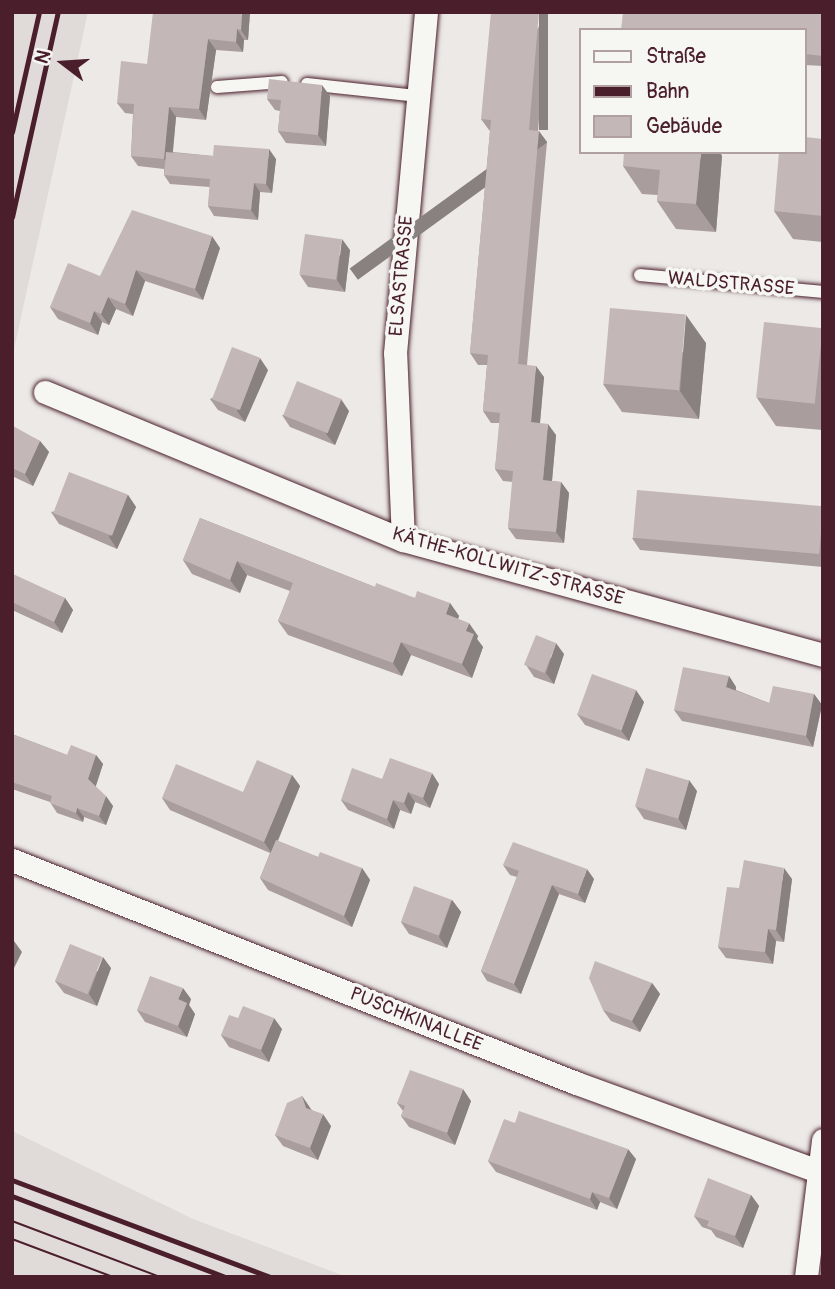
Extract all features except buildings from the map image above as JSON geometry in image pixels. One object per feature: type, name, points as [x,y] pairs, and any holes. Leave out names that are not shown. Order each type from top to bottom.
[{"type":"street","name":"ELSASTRASSE","points":[[403,540],[395,353],[426,12]]},
{"type":"street","name":"KÄTHE-KOLLWITZ-STRASSE","points":[[45,392],[403,540],[823,655]]},
{"type":"street","name":"PUSCHKINALLEE","points":[[12,860],[576,1083],[821,1172]]},
{"type":"street","points":[[806,1277],[823,1140]]},
{"type":"lane","points":[[218,87],[267,81],[418,96]]},
{"type":"lane","name":"WALDSTRASSE","points":[[640,275],[823,292]]},
{"type":"shaded area","points":[[12,12],[88,12],[12,358]]},
{"type":"shaded area","points":[[12,1131],[193,1219],[347,1277],[12,1277]]},
{"type":"tram line","points":[[12,1221],[160,1277]]},
{"type":"tram line","points":[[12,1239],[113,1277]]},
{"type":"railway","points":[[12,132],[39,12]]},
{"type":"railway","points":[[12,217],[58,12]]},
{"type":"railway","points":[[12,1180],[270,1277]]},
{"type":"railway","points":[[12,1196],[225,1277]]}]
